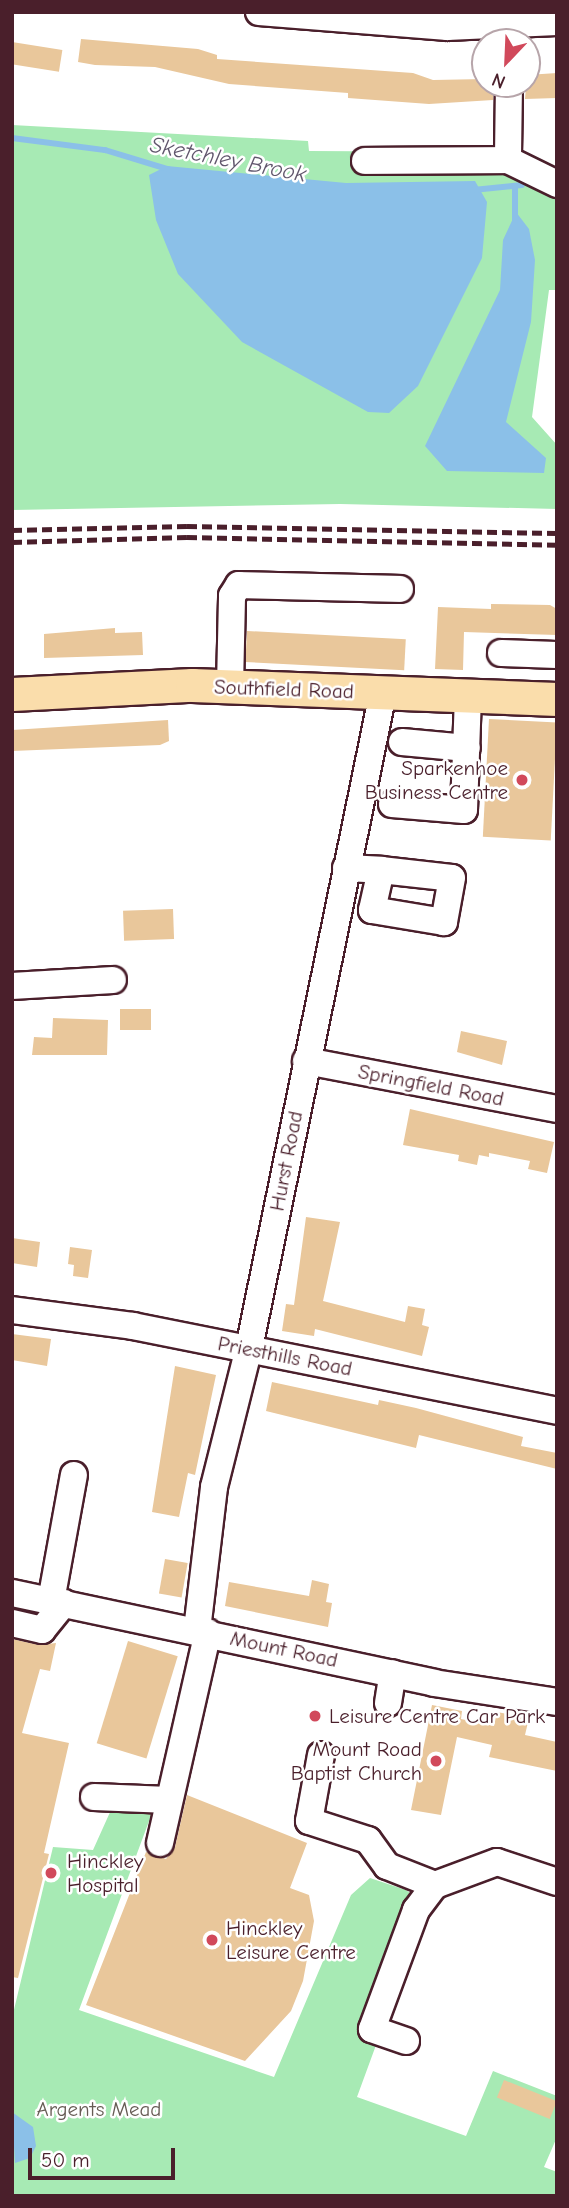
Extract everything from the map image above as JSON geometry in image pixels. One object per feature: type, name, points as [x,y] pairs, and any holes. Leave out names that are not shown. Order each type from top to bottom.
[{"type":"main road","name":"Southfield Road","points":[[12,694],[230,686],[557,699]]},
{"type":"street","points":[[259,12],[471,29]]},
{"type":"street","points":[[531,28],[557,22]]},
{"type":"street","points":[[508,160],[509,98]]},
{"type":"street","points":[[365,161],[508,160],[557,184]]},
{"type":"street","points":[[230,686],[232,596],[239,584],[400,589]]},
{"type":"street","points":[[501,653],[557,655]]},
{"type":"street","name":"Hurst Road","points":[[160,1843],[203,1631],[214,1487],[249,1349],[383,692]]},
{"type":"street","points":[[393,804],[464,810],[468,696]]},
{"type":"street","points":[[402,742],[467,748]]},
{"type":"street","points":[[346,867],[381,870]]},
{"type":"street","points":[[12,986],[113,980]]},
{"type":"street","name":"Springfield Road","points":[[306,1061],[557,1109]]},
{"type":"street","name":"Priesthills Road","points":[[12,1310],[249,1349],[557,1411]]},
{"type":"street","points":[[12,1623],[42,1630],[57,1602],[74,1475]]},
{"type":"street","name":"Mount Road","points":[[12,1593],[393,1673],[557,1702]]},
{"type":"street","points":[[388,1703],[393,1673]]},
{"type":"street","points":[[321,1755],[309,1821],[368,1840],[387,1866],[435,1885]]},
{"type":"street","points":[[94,1797],[169,1800]]},
{"type":"street","points":[[406,2041],[372,2029],[416,1910],[435,1885],[497,1862],[557,1882]]},
{"type":"green space","points":[[12,125],[308,141],[309,151],[500,152],[557,174],[557,290],[549,290],[532,417],[557,445],[557,509],[340,504],[12,510]]},
{"type":"green space","name":"Argents Mead","points":[[111,1810],[152,1813],[79,2010],[274,2077],[351,1895],[370,1878],[406,1890],[427,1906],[357,2097],[466,2136],[493,2071],[557,2096],[557,2137],[544,2167],[557,2172],[557,2196],[12,2196],[12,2018],[53,1847],[93,1850]]},
{"type":"water","points":[[167,166],[346,183],[475,181],[487,202],[482,258],[418,386],[389,413],[368,412],[242,342],[178,274],[156,220],[149,175]]},
{"type":"water","points":[[516,212],[529,229],[535,260],[531,322],[506,422],[546,458],[544,473],[447,471],[425,446],[500,290],[503,240]]},
{"type":"water","points":[[12,2112],[33,2127],[36,2146],[30,2158],[15,2163]]},
{"type":"building","points":[[81,39],[198,49],[217,55],[217,59],[413,73],[433,80],[471,79],[471,98],[493,100],[429,104],[348,98],[348,93],[229,84],[155,67],[78,62]]},
{"type":"building","points":[[12,42],[62,50],[59,72],[12,64]]},
{"type":"building","points":[[557,73],[557,98],[525,99],[541,98],[541,74]]},
{"type":"building","points":[[491,604],[550,605],[557,609],[557,635],[464,632],[463,670],[435,669],[438,607],[491,609]]},
{"type":"building","points":[[115,628],[115,633],[142,632],[143,655],[44,658],[44,634]]},
{"type":"building","points":[[247,631],[406,639],[404,670],[245,662]]},
{"type":"building","name":"Sparkenhoe Business Centre","points":[[489,719],[557,723],[551,840],[483,837]]},
{"type":"building","points":[[168,720],[169,741],[160,745],[12,751],[12,730]]},
{"type":"building","points":[[173,909],[174,939],[124,941],[123,911]]},
{"type":"building","points":[[120,1009],[151,1009],[151,1030],[120,1030]]},
{"type":"building","points":[[53,1018],[108,1020],[107,1055],[32,1055],[34,1037],[52,1038]]},
{"type":"building","points":[[461,1031],[507,1041],[502,1065],[457,1052]]},
{"type":"building","points":[[410,1109],[554,1142],[547,1173],[528,1169],[530,1161],[489,1153],[489,1157],[479,1155],[477,1165],[458,1161],[459,1155],[403,1145]]},
{"type":"building","points":[[306,1217],[340,1222],[323,1301],[405,1322],[408,1306],[425,1309],[422,1325],[429,1327],[422,1356],[315,1329],[314,1336],[282,1331],[286,1304],[294,1305]]},
{"type":"building","points":[[12,1238],[40,1242],[37,1267],[12,1263]]},
{"type":"building","points":[[70,1247],[92,1250],[88,1278],[73,1276],[74,1265],[68,1264]]},
{"type":"building","points":[[12,1334],[51,1339],[47,1366],[12,1360]]},
{"type":"building","points":[[175,1366],[216,1375],[195,1475],[188,1473],[179,1517],[152,1512]]},
{"type":"building","points":[[272,1382],[378,1405],[379,1400],[416,1408],[523,1437],[521,1446],[557,1453],[557,1469],[419,1435],[416,1448],[266,1411]]},
{"type":"building","points":[[165,1559],[188,1563],[182,1597],[159,1593]]},
{"type":"building","points":[[312,1580],[329,1584],[326,1602],[332,1603],[328,1627],[225,1606],[229,1582],[309,1596]]},
{"type":"building","points":[[12,1639],[39,1645],[56,1643],[50,1671],[40,1669],[22,1733],[69,1743],[44,1853],[49,1854],[18,1978],[12,1977]]},
{"type":"building","points":[[128,1641],[178,1656],[146,1759],[97,1743]]},
{"type":"building","points":[[432,1705],[462,1711],[461,1719],[494,1726],[497,1712],[529,1718],[525,1735],[557,1742],[557,1771],[489,1757],[492,1745],[457,1737],[441,1815],[411,1810]]},
{"type":"building","name":"Hinckley Leisure Centre","points":[[187,1795],[307,1843],[290,1888],[309,1895],[314,1921],[303,1981],[291,2011],[245,2061],[86,2005],[146,1852],[166,1859],[175,1847]]},
{"type":"building","points":[[504,2080],[557,2101],[550,2119],[497,2098]]},
{"type":"waterway","name":"Sketchley Brook","points":[[12,138],[105,150],[171,170]]},
{"type":"waterway","name":"Sketchley Brook","points":[[473,190],[522,185]]},
{"type":"waterway","points":[[515,186],[515,220]]},
{"type":"railway","points":[[12,530],[187,526],[557,533]]},
{"type":"railway","points":[[12,542],[187,537],[557,545]]},
{"type":"place","name":"Sparkenhoe Business Centre","points":[[522,780]]},
{"type":"place","name":"Leisure Centre Car Park","points":[[315,1716]]},
{"type":"place","name":"Mount Road Baptist Church","points":[[436,1761]]},
{"type":"place","name":"Hinckley Hospital","points":[[51,1873]]},
{"type":"place","name":"Hinckley Leisure Centre","points":[[212,1940]]}]
